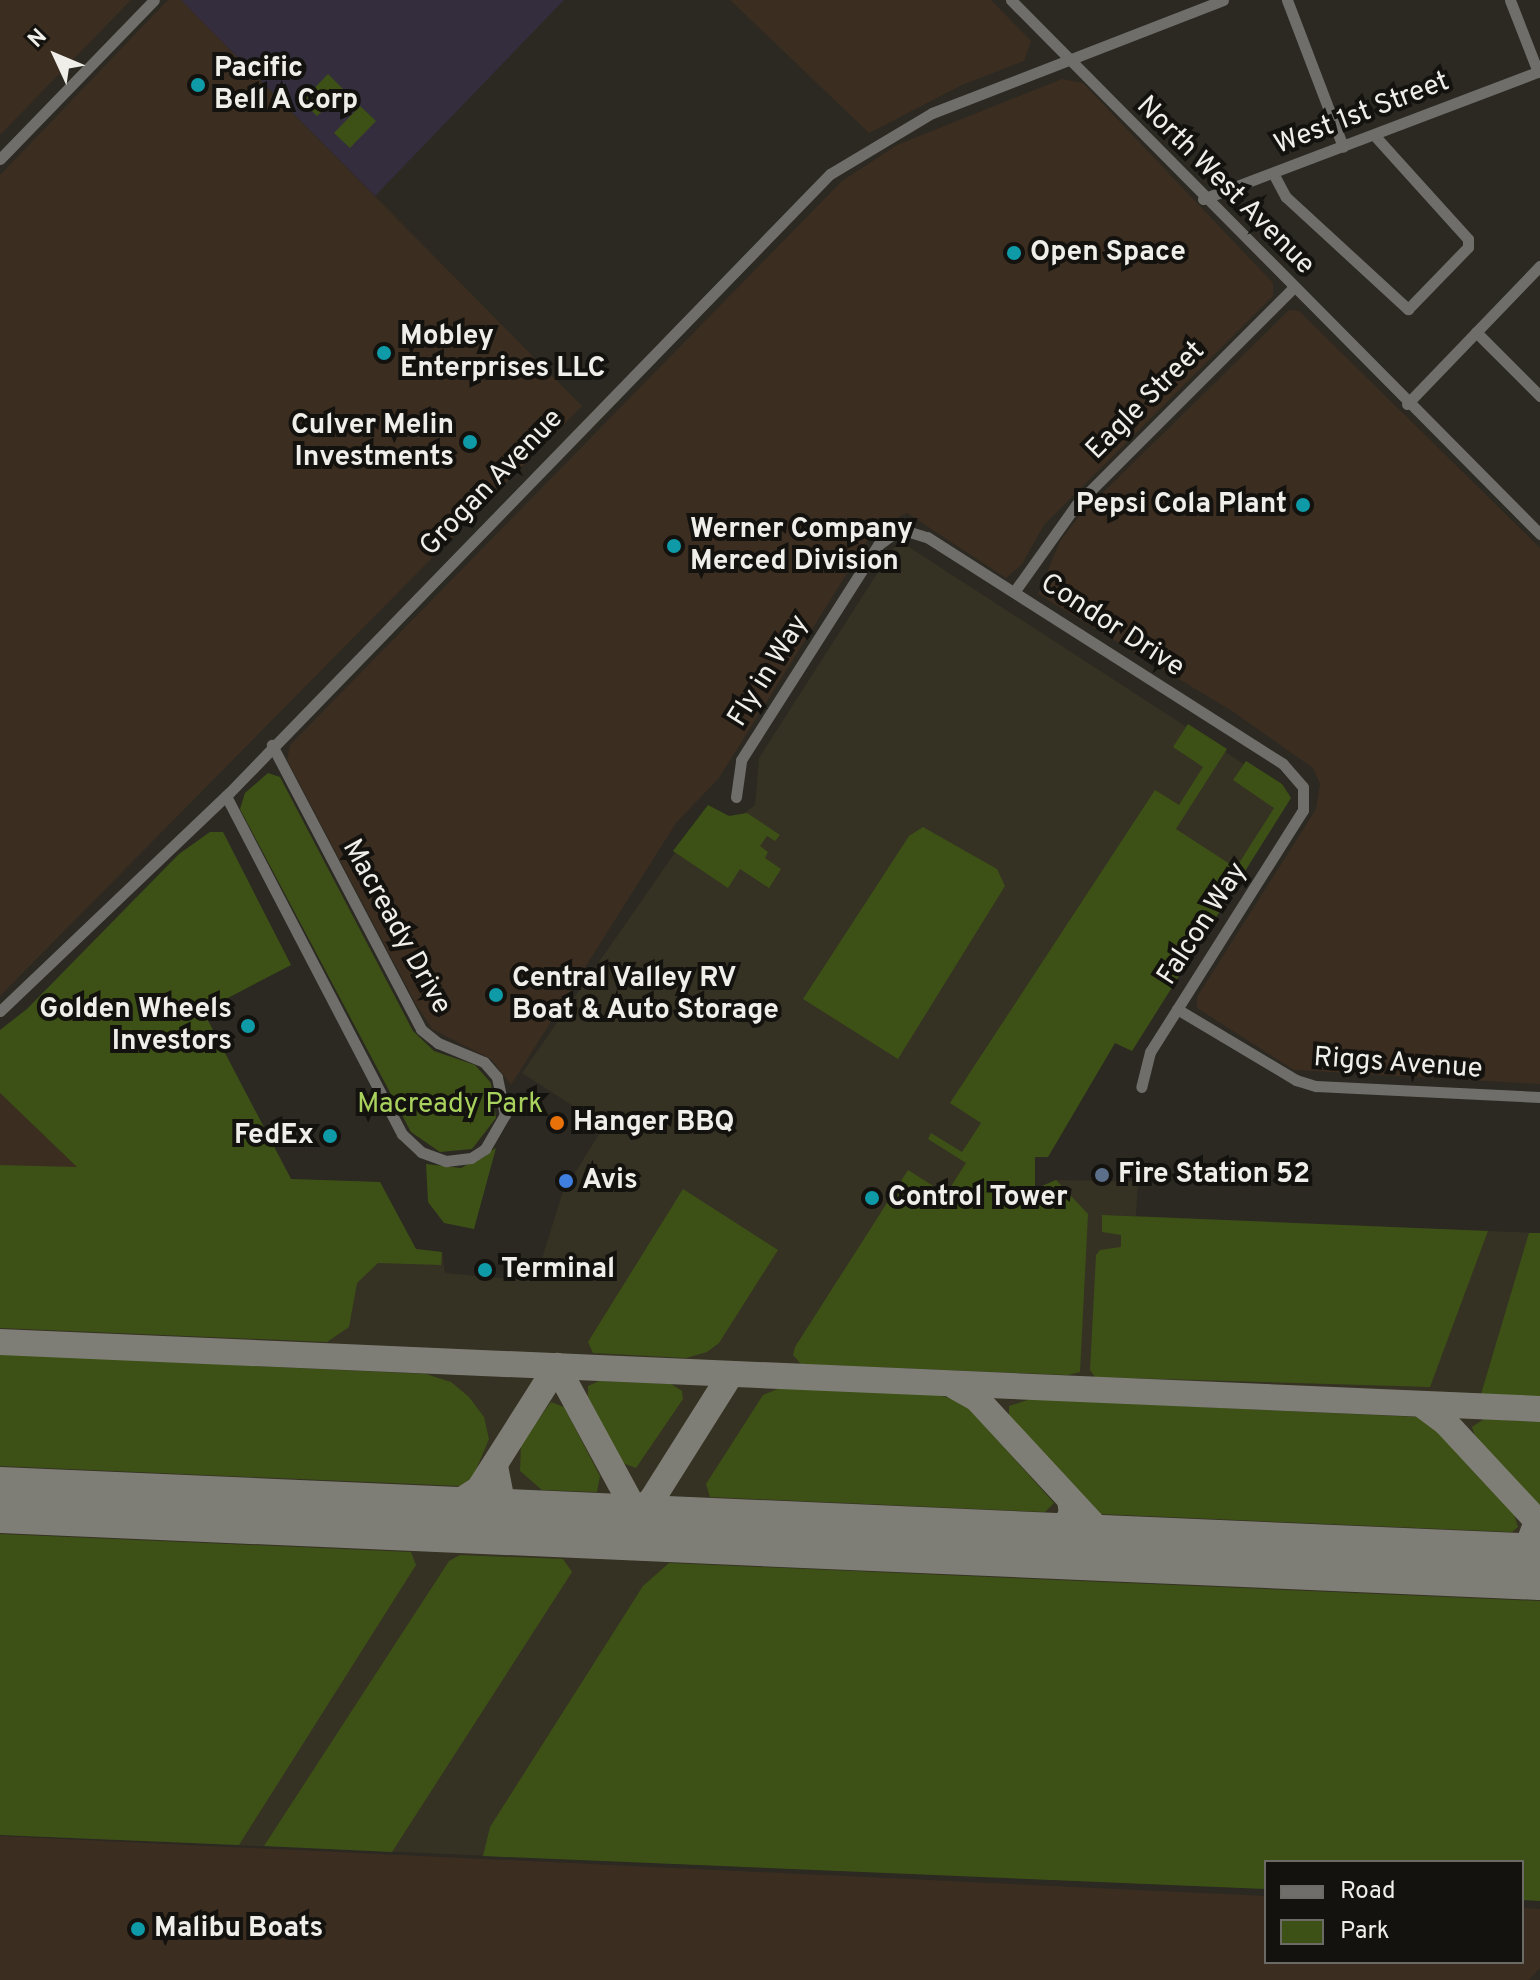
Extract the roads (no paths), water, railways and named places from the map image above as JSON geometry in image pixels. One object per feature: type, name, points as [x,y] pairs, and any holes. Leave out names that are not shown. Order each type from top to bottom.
[{"type":"street","points":[[0,159],[154,0]]},
{"type":"street","name":"North West Avenue","points":[[1011,0],[1292,289],[1540,534]]},
{"type":"street","name":"Grogan Avenue","points":[[0,1011],[226,796],[272,745],[830,174],[932,113],[1223,0]]},
{"type":"street","points":[[1287,0],[1343,147]]},
{"type":"street","points":[[1510,0],[1538,72]]},
{"type":"street","name":"West 1st Street","points":[[1203,199],[1538,72]]},
{"type":"street","points":[[1273,173],[1286,197],[1408,309],[1468,247],[1468,239],[1374,135]]},
{"type":"street","points":[[1407,404],[1540,266]]},
{"type":"street","name":"Eagle Street","points":[[1014,592],[1076,505],[1292,289]]},
{"type":"street","points":[[1476,332],[1538,389]]},
{"type":"street","name":"Condor Drive","points":[[884,537],[913,530],[1283,764],[1303,787]]},
{"type":"street","name":"Fly in Way","points":[[736,797],[741,760],[884,537]]},
{"type":"street","name":"Macready Drive","points":[[226,796],[402,1134],[421,1152],[446,1161],[471,1158],[485,1149],[505,1115],[500,1083],[484,1062],[438,1043],[421,1029],[272,745]]},
{"type":"street","name":"Falcon Way","points":[[1141,1087],[1150,1052],[1303,810],[1303,787]]},
{"type":"street","name":"Riggs Avenue","points":[[1177,1009],[1296,1080],[1316,1086],[1540,1097]]},
{"type":"place","name":"Pacific Bell A Corp","points":[[198,85]]},
{"type":"place","name":"Open Space","points":[[1014,253]]},
{"type":"place","name":"Mobley Enterprises LLC","points":[[384,353]]},
{"type":"place","name":"Culver Melin Investments","points":[[470,442]]},
{"type":"place","name":"Pepsi Cola Plant","points":[[1303,505]]},
{"type":"place","name":"Werner Company Merced Division","points":[[674,546]]},
{"type":"place","name":"Central Valley RV Boat & Auto Storage","points":[[496,995]]},
{"type":"place","name":"Golden Wheels Investors","points":[[248,1026]]},
{"type":"place","name":"Hanger BBQ","points":[[557,1123]]},
{"type":"place","name":"FedEx","points":[[330,1136]]},
{"type":"place","name":"Fire Station 52","points":[[1102,1175]]},
{"type":"place","name":"Avis","points":[[566,1181]]},
{"type":"place","name":"Control Tower","points":[[872,1198]]},
{"type":"place","name":"Terminal","points":[[485,1270]]},
{"type":"place","name":"Malibu Boats","points":[[138,1929]]},
{"type":"park label","name":"Macready Park","points":[[450,1105]]}]
